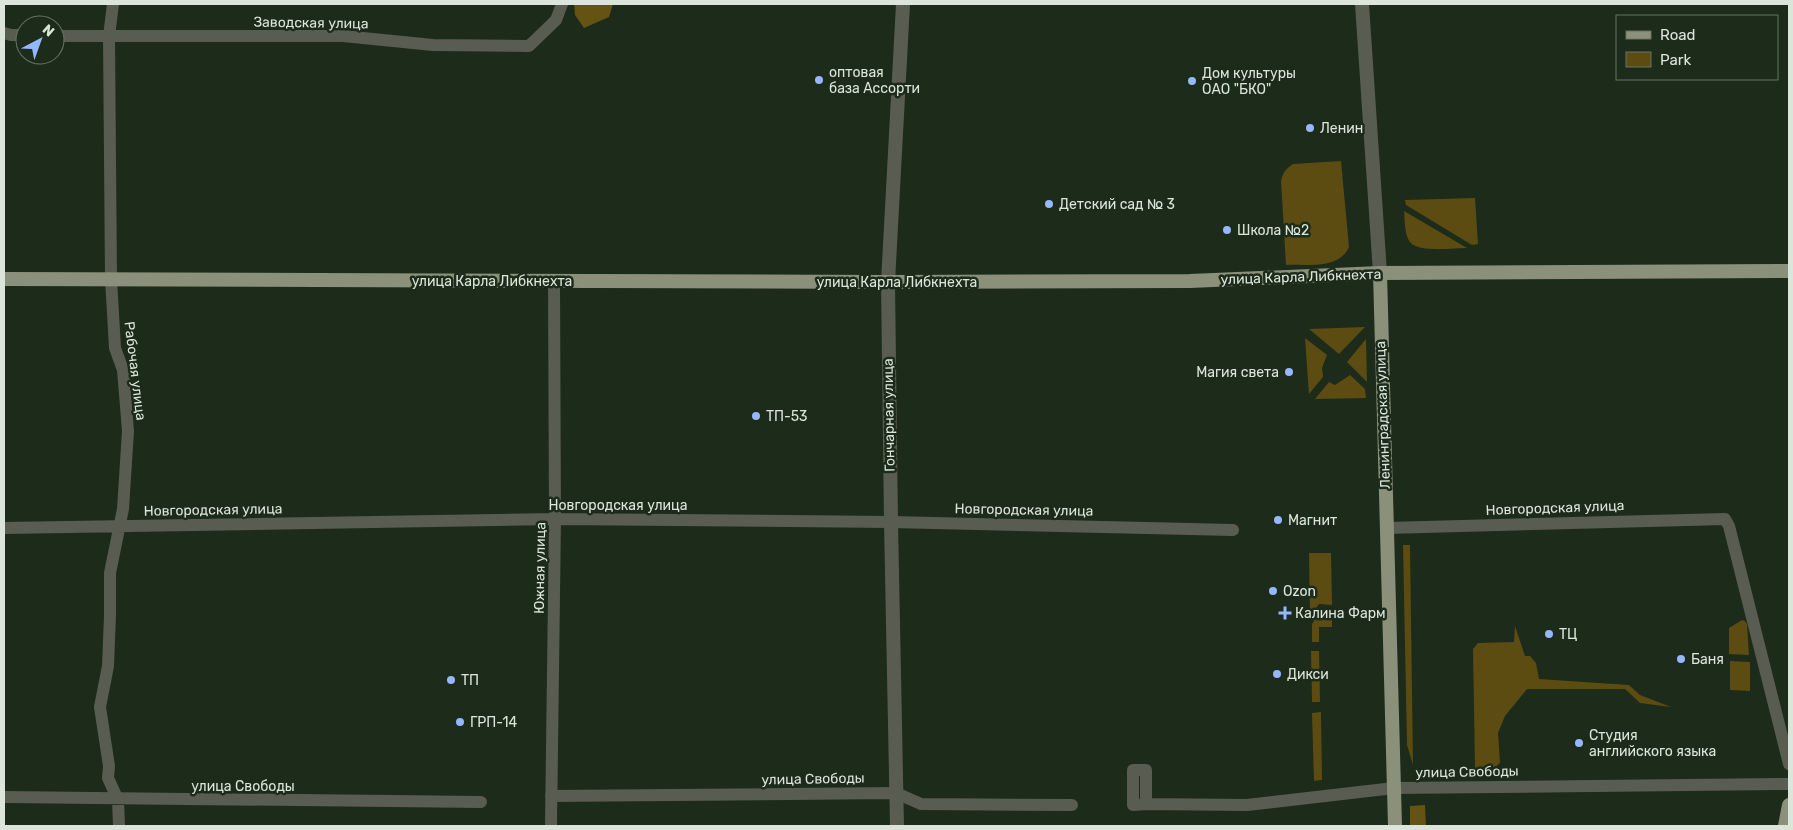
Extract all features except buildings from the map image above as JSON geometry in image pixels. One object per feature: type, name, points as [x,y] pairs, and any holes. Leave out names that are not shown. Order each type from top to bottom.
[{"type":"main road","name":"улица Карла Либкнехта","points":[[4,279],[888,282],[1190,281],[1380,274],[1789,271]]},
{"type":"main road","name":"Ленинградская улица","points":[[1380,274],[1395,826]]},
{"type":"main road","points":[[1785,826],[1789,805]]},
{"type":"street","name":"Рабочая улица","points":[[113,4],[109,36],[111,279],[115,348],[123,370],[128,431],[123,509],[110,573],[108,666],[100,707],[109,766],[108,778],[118,800],[119,826]]},
{"type":"street","name":"Заводская улица","points":[[65,36],[343,36],[433,45],[529,46],[556,20],[562,4]]},
{"type":"street","name":"Гончарная улица","points":[[897,826],[888,282],[903,4]]},
{"type":"street","name":"Ленинградская улица","points":[[1362,4],[1380,274]]},
{"type":"street","name":"Южная улица","points":[[551,826],[555,520],[554,281]]},
{"type":"street","name":"Новгородская улица","points":[[4,528],[555,520],[891,522],[1233,530]]},
{"type":"street","name":"Новгородская улица","points":[[1387,528],[1725,520],[1731,536],[1789,764]]},
{"type":"street","name":"улица Свободы","points":[[1146,804],[1247,804],[1394,788],[1789,784]]},
{"type":"street","name":"улица Свободы","points":[[551,796],[896,793],[921,804],[1072,805]]},
{"type":"street","name":"улица Свободы","points":[[4,797],[118,800],[481,802]]},
{"type":"green space","points":[[1341,161],[1349,247],[1344,254],[1330,263],[1286,265],[1281,181],[1284,173],[1293,164]]},
{"type":"green space","points":[[1475,198],[1478,244],[1472,245],[1406,205],[1405,200]]},
{"type":"green space","points":[[1404,211],[1467,248],[1428,249],[1414,245],[1410,242],[1407,235]]},
{"type":"green space","points":[[1365,327],[1339,354],[1309,329]]},
{"type":"green space","points":[[1305,338],[1327,355],[1322,368],[1323,377],[1309,394]]},
{"type":"green space","points":[[1366,339],[1367,382],[1347,362]]},
{"type":"green space","points":[[1350,375],[1365,389],[1366,398],[1315,399],[1329,382],[1335,385]]},
{"type":"green space","points":[[1403,545],[1410,545],[1413,765],[1407,745]]},
{"type":"green space","points":[[1309,553],[1331,553],[1332,605],[1319,604],[1310,616]]},
{"type":"green space","points":[[1319,613],[1332,614],[1332,627],[1319,627],[1319,642],[1312,642],[1312,624]]},
{"type":"green space","points":[[1742,620],[1747,624],[1749,655],[1729,654],[1729,628]]},
{"type":"green space","points":[[1515,626],[1525,656],[1530,656],[1536,663],[1539,679],[1629,685],[1640,695],[1671,707],[1640,703],[1625,689],[1527,689],[1505,716],[1498,733],[1500,763],[1493,769],[1475,768],[1473,649],[1478,643],[1514,642]]},
{"type":"green space","points":[[1311,651],[1319,651],[1320,702],[1312,702]]},
{"type":"green space","points":[[1730,661],[1750,662],[1750,691],[1730,690]]},
{"type":"green space","points":[[1321,712],[1322,780],[1314,781],[1312,713]]},
{"type":"shaded area","points":[[574,4],[613,4],[609,17],[584,28],[575,15]]},
{"type":"shaded area","points":[[1425,805],[1426,826],[1410,826],[1410,806]]},
{"type":"place","name":"оптовая база Ассорти","points":[[819,80]]},
{"type":"place","name":"Дом культуры ОАО \"БКО\"","points":[[1192,81]]},
{"type":"place","name":"Ленин","points":[[1310,128]]},
{"type":"place","name":"Детский сад № 3","points":[[1049,204]]},
{"type":"place","name":"Школа №2","points":[[1227,230]]},
{"type":"place","name":"Магия света","points":[[1289,372]]},
{"type":"place","name":"ТП-53","points":[[756,416]]},
{"type":"place","name":"Магнит","points":[[1278,520]]},
{"type":"place","name":"Ozon","points":[[1273,591]]},
{"type":"place","name":"Калина Фарм","points":[[1285,613]]},
{"type":"place","name":"ТЦ","points":[[1549,634]]},
{"type":"place","name":"Баня","points":[[1681,659]]},
{"type":"place","name":"Дикси","points":[[1277,674]]},
{"type":"place","name":"ТП","points":[[451,680]]},
{"type":"place","name":"ГРП-14","points":[[460,722]]},
{"type":"place","name":"Студия английского языка","points":[[1579,743]]}]
